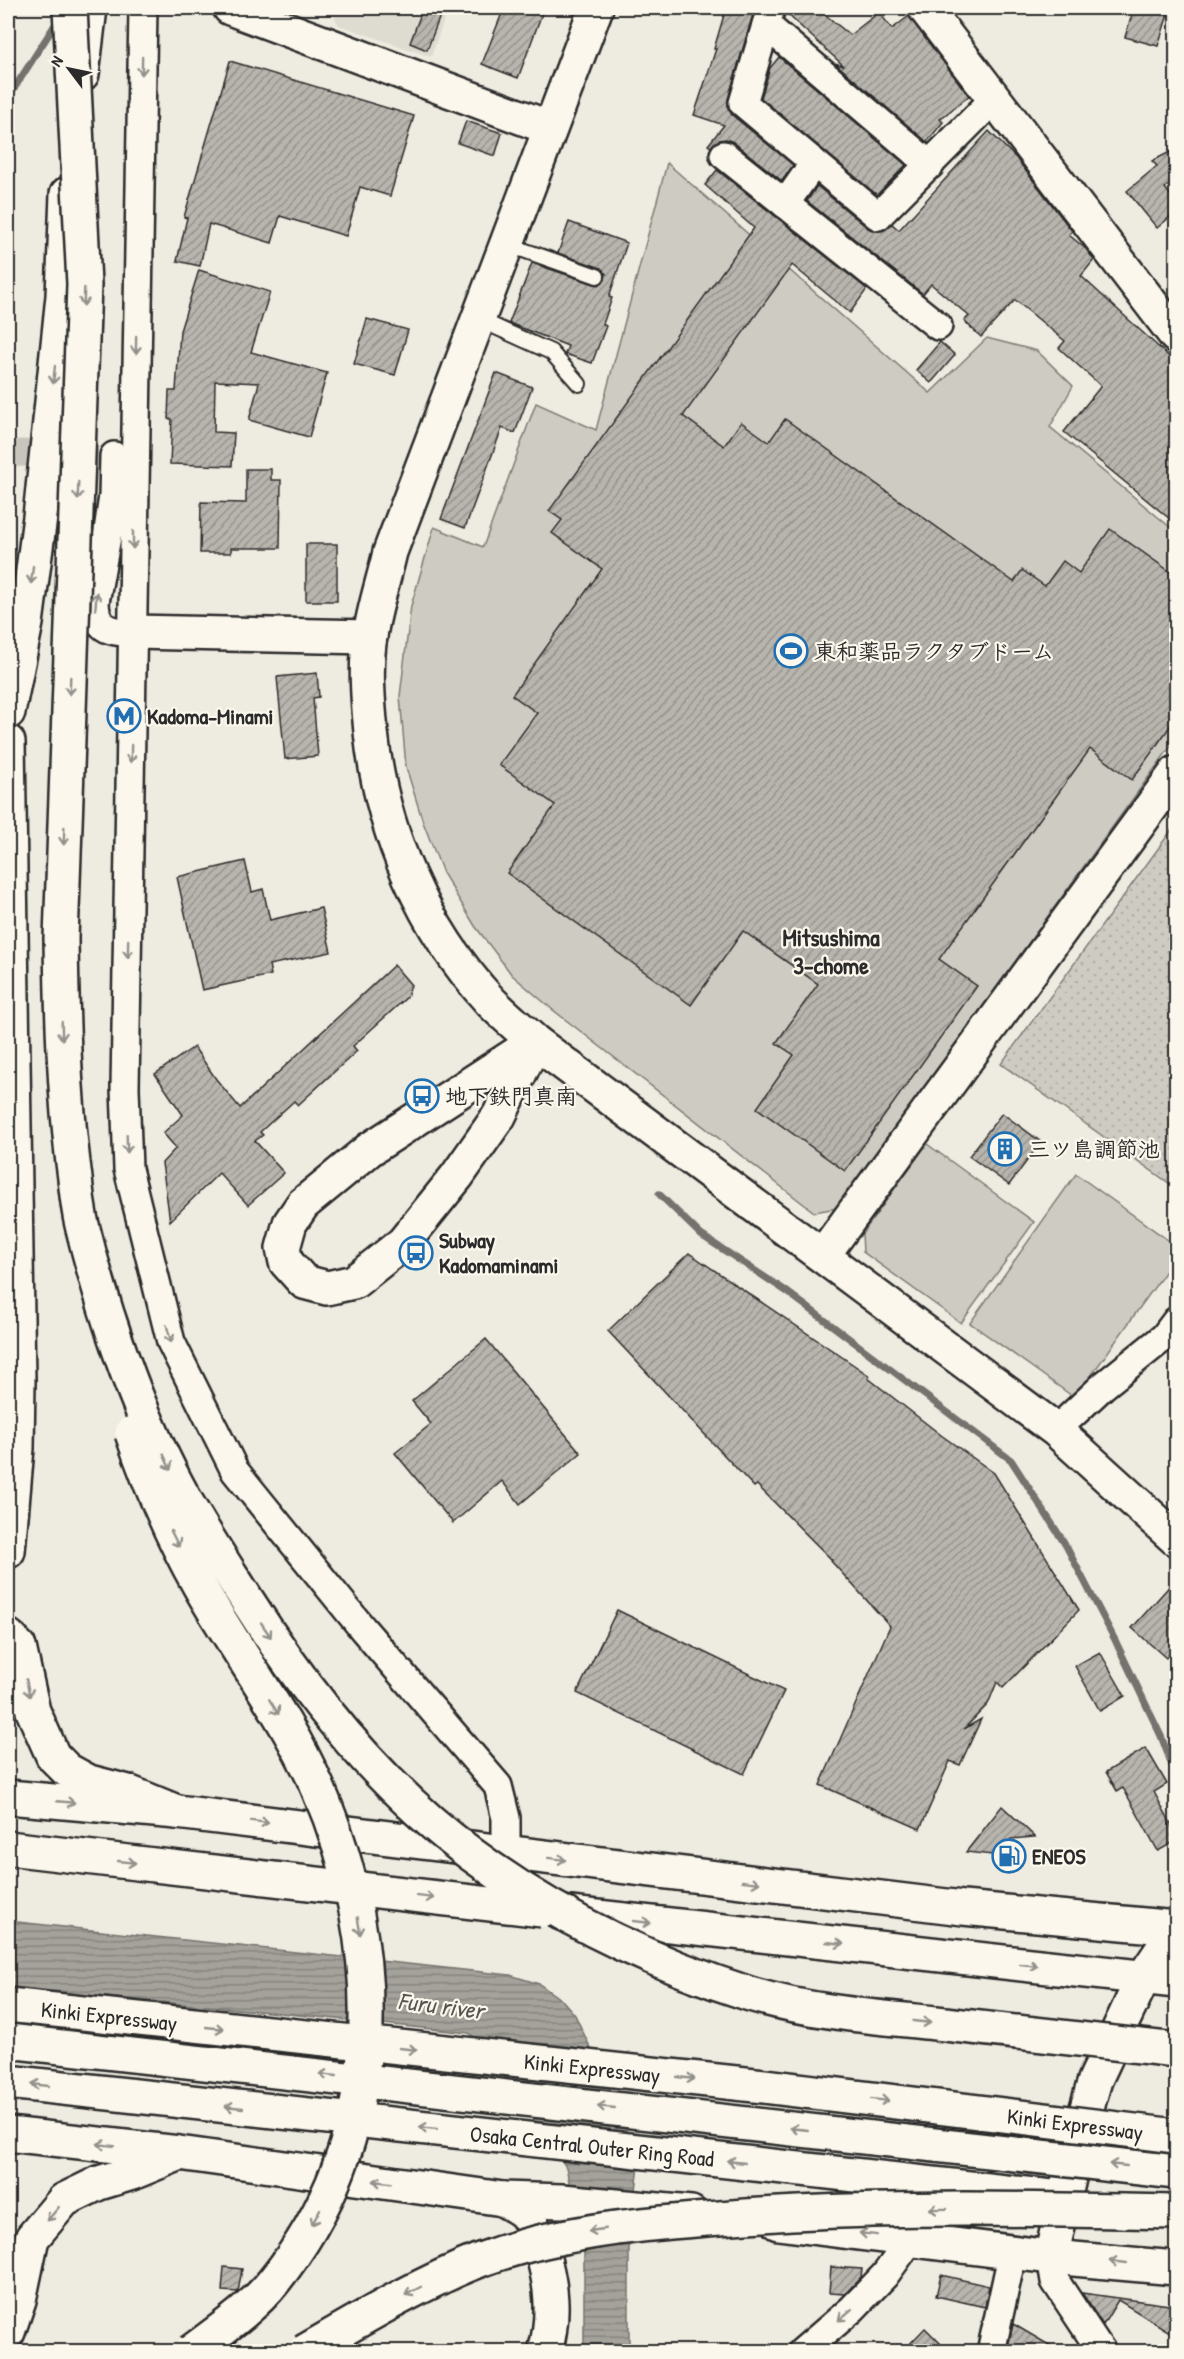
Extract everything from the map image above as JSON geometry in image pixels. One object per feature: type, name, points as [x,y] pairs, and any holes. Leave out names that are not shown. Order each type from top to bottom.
[{"type":"main road","points":[[70,8],[84,284],[61,939],[62,1033],[68,1116],[81,1222],[98,1314],[119,1393],[142,1462],[166,1521],[199,1586],[289,1731],[317,1786],[338,1844],[356,1905],[367,1988],[368,2026],[358,2101],[343,2158],[309,2232],[272,2283],[231,2322],[191,2352]]},
{"type":"main road","points":[[8,712],[26,623],[63,296],[67,192],[90,8]]},
{"type":"main road","points":[[230,8],[297,19],[550,128]]},
{"type":"main road","points":[[596,8],[390,552],[370,637],[368,701],[375,771],[391,828],[414,889],[450,948],[491,1002],[535,1042],[1056,1430],[1176,1539]]},
{"type":"main road","points":[[925,8],[1176,336]]},
{"type":"main road","points":[[133,632],[370,637]]},
{"type":"main road","points":[[8,742],[18,1381],[17,1448],[8,1551]]},
{"type":"main road","points":[[823,1255],[1176,773]]},
{"type":"main road","points":[[535,1042],[499,1116],[457,1176],[403,1243],[354,1282],[327,1288],[304,1282],[286,1262],[283,1248],[290,1223],[303,1204],[370,1149],[535,1042]]},
{"type":"main road","points":[[81,1222],[109,1316],[138,1400],[177,1485],[219,1556],[268,1633],[328,1714],[408,1799],[470,1853],[531,1894],[592,1929],[675,1967],[756,1995],[864,2016],[1176,2050]]},
{"type":"main road","points":[[8,1636],[19,1647],[33,1711],[53,1756],[67,1770],[89,1782],[128,1792],[177,1812]]},
{"type":"main road","points":[[8,1797],[177,1812],[963,1908],[1176,1929],[1143,1978],[1095,2080],[1078,2139],[1051,2257]]},
{"type":"main road","points":[[8,1848],[1176,1981]]},
{"type":"main road","name":"Kinki Expressway","points":[[8,2005],[764,2086],[1176,2136]]},
{"type":"main road","name":"Kinki Expressway","points":[[8,2040],[1176,2172]]},
{"type":"main road","name":"Osaka Central Outer Ring Road","points":[[8,2082],[1065,2198],[1110,2198],[1176,2206]]},
{"type":"main road","points":[[8,2134],[179,2153],[503,2199],[648,2208],[1051,2257],[1176,2268]]},
{"type":"main road","points":[[8,2342],[32,2238],[64,2200],[99,2183],[132,2173],[179,2153]]},
{"type":"main road","points":[[503,2199],[525,2212],[534,2227],[545,2261],[552,2295],[552,2310],[545,2352]]},
{"type":"main road","points":[[304,2352],[423,2286],[480,2260],[532,2244],[584,2232],[642,2224],[748,2215],[853,2210],[972,2208],[1176,2212]]},
{"type":"main road","points":[[8,2282],[8,2342]]},
{"type":"street","points":[[133,632],[117,632],[106,628],[99,622],[95,612],[95,602],[113,495],[143,8]]},
{"type":"street","points":[[930,165],[768,16],[743,103],[878,216],[930,165],[995,98]]},
{"type":"street","points":[[724,155],[938,326]]},
{"type":"street","points":[[784,204],[814,163]]},
{"type":"street","points":[[115,455],[133,632],[125,1088],[128,1169],[171,1342],[235,1472],[363,1629],[498,1786],[506,1818],[506,1852]]},
{"type":"street","points":[[1056,1430],[1103,1386],[1164,1337],[1176,1321]]},
{"type":"street","points":[[802,2352],[852,2309],[879,2282],[910,2239]]},
{"type":"street","points":[[991,2352],[1013,2251]]},
{"type":"street","points":[[1051,2257],[1055,2281],[1102,2352]]},
{"type":"lane","points":[[506,244],[597,276]]},
{"type":"lane","points":[[478,319],[551,352],[579,384]]},
{"type":"shaded area","points":[[329,8],[448,8],[431,57],[339,25]]},
{"type":"shaded area","name":"東和薬品ラクタブドーム","points":[[667,163],[930,393],[987,338],[1037,351],[1073,386],[1050,427],[1176,532],[1176,739],[837,1208],[814,1212],[553,1010],[512,975],[475,926],[443,873],[423,822],[406,767],[400,696],[411,606],[434,527],[483,547],[536,403],[596,430]]},
{"type":"shaded area","points":[[1176,824],[1176,1188],[1001,1064]]},
{"type":"shaded area","points":[[927,1144],[1034,1222],[961,1323],[863,1252],[862,1234]]},
{"type":"shaded area","points":[[1076,1174],[1176,1246],[1176,1257],[1075,1398],[970,1323]]},
{"type":"water","name":"Furu river","points":[[8,1921],[510,1975],[539,1984],[563,2001],[575,2015],[614,2098],[639,2166],[629,2246],[629,2351],[584,2351],[584,2251],[566,2167],[480,2042],[469,2033],[8,1988]]},
{"type":"building","points":[[423,8],[443,8],[427,50],[410,43]]},
{"type":"building","points":[[504,8],[544,8],[518,78],[482,64]]},
{"type":"building","points":[[726,8],[744,8],[754,11],[728,99],[728,108],[732,115],[793,165],[782,181],[733,142],[726,139],[719,140],[711,147],[708,145],[724,125],[694,115],[716,49],[714,49]]},
{"type":"building","points":[[786,8],[817,8],[850,35],[879,12],[892,29],[909,16],[969,96],[940,119],[943,122],[927,142],[835,63],[844,66],[786,13]]},
{"type":"building","points":[[1134,8],[1170,8],[1158,46],[1125,37]]},
{"type":"building","points":[[779,57],[906,165],[877,195],[761,98],[770,68]]},
{"type":"building","points":[[230,61],[414,116],[390,196],[360,187],[346,236],[280,216],[272,243],[209,224],[200,266],[177,261],[187,218],[184,217]]},
{"type":"building","points":[[466,121],[502,133],[495,156],[458,143]]},
{"type":"building","points":[[989,131],[1016,158],[1072,231],[1069,235],[1086,249],[1094,260],[1081,276],[1176,363],[1176,524],[1064,432],[1101,386],[1059,348],[1065,341],[1015,300],[981,337],[964,321],[969,316],[931,284],[923,294],[807,201],[817,186],[868,228],[882,231],[892,224],[899,230]]},
{"type":"building","points":[[1176,149],[1176,189],[1171,183],[1165,188],[1176,202],[1176,212],[1157,228],[1127,191],[1157,166],[1152,161]]},
{"type":"building","name":"東和薬品ラクタブドーム","points":[[717,170],[867,289],[850,313],[792,265],[683,416],[724,446],[741,422],[769,442],[785,419],[1014,582],[1022,570],[1045,586],[1063,561],[1079,573],[1110,529],[1176,576],[1176,718],[1132,780],[1090,749],[939,959],[977,986],[845,1171],[757,1108],[794,1055],[776,1043],[818,984],[743,931],[691,1005],[507,873],[555,805],[499,765],[537,713],[512,695],[602,569],[552,533],[562,520],[549,511],[754,228],[705,185]]},
{"type":"building","points":[[569,222],[627,243],[609,297],[612,298],[603,324],[606,326],[592,363],[565,354],[568,346],[509,323],[532,263],[594,284],[599,285],[605,280],[606,274],[601,268],[558,253]]},
{"type":"building","points":[[199,270],[270,292],[251,352],[327,373],[309,437],[249,420],[259,383],[215,381],[214,432],[234,433],[232,466],[170,464],[172,419],[168,419],[169,391],[176,391],[180,331]]},
{"type":"building","points":[[367,319],[408,330],[395,375],[354,364]]},
{"type":"building","points":[[940,342],[955,355],[931,383],[916,370]]},
{"type":"building","points":[[496,373],[532,387],[515,433],[502,428],[465,528],[441,519]]},
{"type":"building","points":[[246,469],[271,469],[271,480],[281,480],[280,548],[231,548],[231,553],[200,553],[201,502],[246,503]]},
{"type":"building","points":[[306,544],[337,544],[337,601],[306,601]]},
{"type":"building","points":[[317,673],[319,697],[313,698],[318,756],[285,759],[277,677]]},
{"type":"building","points":[[245,861],[252,892],[263,889],[270,920],[321,908],[331,952],[269,965],[271,975],[202,990],[177,877]]},
{"type":"building","points":[[394,965],[411,985],[407,997],[353,1046],[357,1051],[298,1105],[294,1101],[260,1132],[263,1135],[255,1141],[284,1173],[248,1205],[219,1173],[170,1221],[162,1163],[176,1148],[163,1133],[183,1115],[155,1074],[194,1047],[240,1108]]},
{"type":"building","name":"三ツ島調節池","points":[[1002,1113],[1041,1142],[1009,1185],[969,1156]]},
{"type":"building","points":[[689,1253],[870,1376],[868,1378],[994,1473],[1079,1610],[1003,1688],[997,1682],[988,1704],[964,1729],[981,1719],[960,1765],[950,1761],[920,1829],[820,1785],[890,1626],[832,1560],[757,1485],[754,1487],[608,1331]]},
{"type":"building","points":[[486,1339],[581,1453],[520,1504],[502,1481],[453,1523],[395,1453],[431,1424],[412,1401]]},
{"type":"building","points":[[1176,1579],[1176,1646],[1166,1658],[1132,1628]]},
{"type":"building","points":[[617,1610],[784,1691],[744,1774],[577,1693]]},
{"type":"building","points":[[1100,1652],[1125,1696],[1100,1711],[1075,1666]]},
{"type":"building","points":[[1146,1748],[1167,1784],[1154,1792],[1176,1833],[1176,1841],[1158,1851],[1123,1788],[1117,1791],[1106,1772]]},
{"type":"building","points":[[1002,1806],[1035,1837],[1011,1839],[1001,1856],[966,1852]]},
{"type":"building","points":[[224,2267],[242,2269],[238,2292],[222,2291]]},
{"type":"building","points":[[831,2267],[862,2269],[861,2277],[845,2294],[829,2293]]},
{"type":"building","points":[[941,2275],[989,2286],[985,2307],[936,2296]]},
{"type":"building","points":[[1082,2293],[1176,2306],[1176,2336],[1118,2300],[1103,2325]]},
{"type":"building","points":[[1013,2324],[1061,2352],[1007,2352]]},
{"type":"building","points":[[925,2328],[949,2352],[902,2352]]},
{"type":"waterway","points":[[8,98],[58,20]]},
{"type":"waterway","points":[[659,1194],[701,1235],[786,1291],[1011,1460],[1065,1544],[1161,1736],[1176,1776]]},
{"type":"tunnel","points":[[8,453],[98,454]]},
{"type":"place","name":"東和薬品ラクタブドーム","points":[[791,651]]},
{"type":"place","name":"Kadoma-Minami","points":[[124,716]]},
{"type":"place","name":"地下鉄門真南","points":[[422,1096]]},
{"type":"place","name":"三ツ島調節池","points":[[1005,1149]]},
{"type":"place","name":"Subway Kadomaminami","points":[[416,1253]]},
{"type":"place","name":"ENEOS","points":[[1009,1856]]},
{"type":"district","name":"Mitsushima 3-chome","points":[[831,951]]}]
